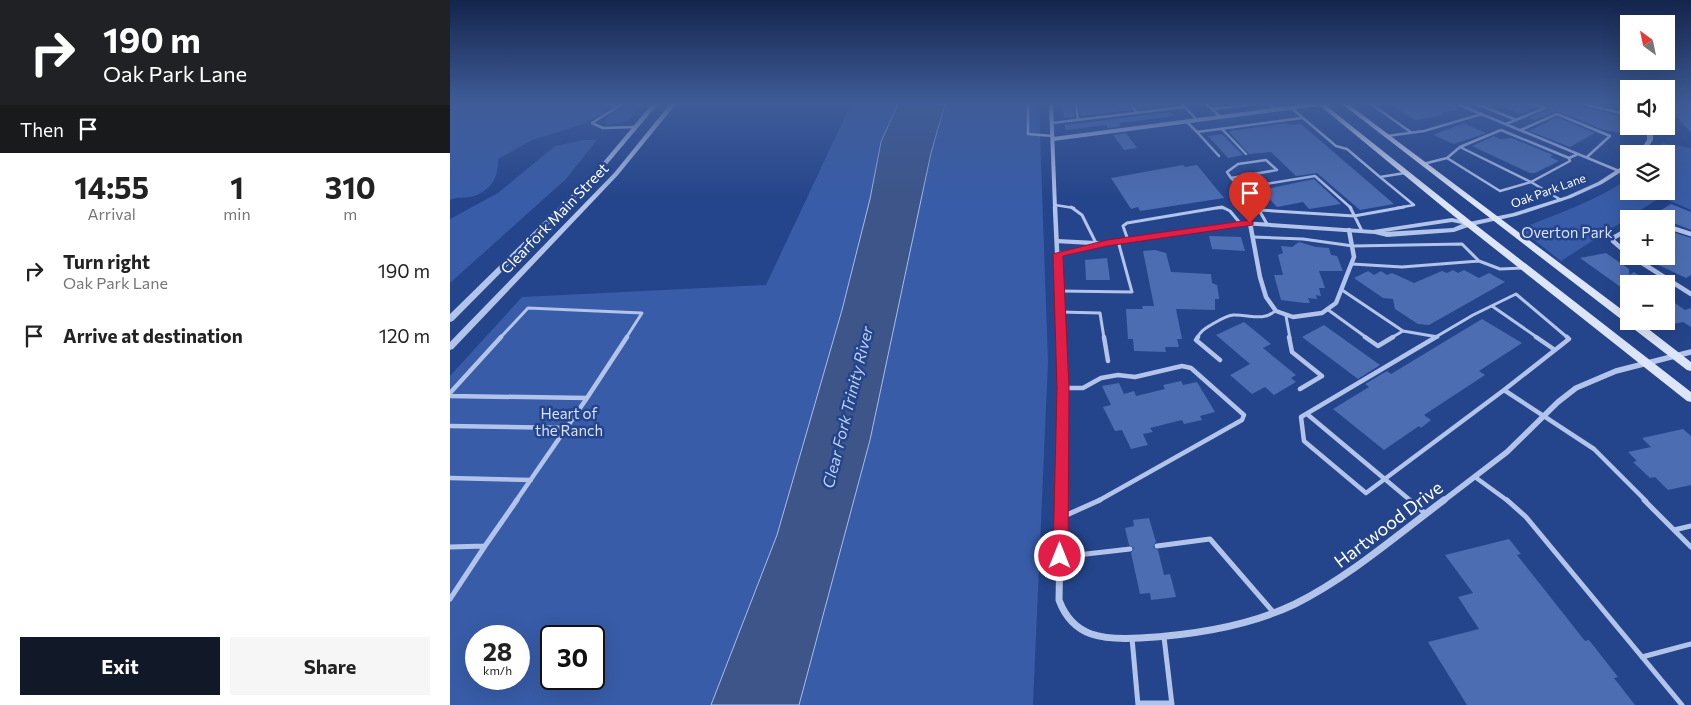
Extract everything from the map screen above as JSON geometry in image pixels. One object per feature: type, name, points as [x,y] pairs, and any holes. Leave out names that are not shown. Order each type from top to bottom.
[{"type":"main road","points":[[1362,137],[1469,224],[1691,398]]},
{"type":"main road","points":[[1388,137],[1620,313]]},
{"type":"main road","points":[[1642,330],[1691,367]]},
{"type":"street","name":"Clearfork Main Street","points":[[450,319],[596,174],[627,137]]},
{"type":"street","name":"Clearfork Main Street","points":[[450,347],[616,174],[646,137]]},
{"type":"street","points":[[1060,556],[1063,388],[1053,138],[1062,137]]},
{"type":"street","name":"Oak Park Lane","points":[[1058,254],[1118,241],[1240,223],[1375,232],[1387,235],[1454,230],[1469,224],[1496,219],[1561,200],[1620,171]]},
{"type":"street","points":[[1250,223],[1265,293],[1275,311],[1286,316],[1302,318],[1336,303],[1355,255],[1349,230]]},
{"type":"street","points":[[1675,229],[1691,234]]},
{"type":"street","points":[[1620,234],[1613,238],[1613,241],[1620,247]]},
{"type":"street","name":"Oak Park Lane","points":[[1058,240],[1107,243]]},
{"type":"street","points":[[1644,265],[1691,294]]},
{"type":"street","name":"Hartwood Drive","points":[[1060,556],[1059,600],[1061,609],[1072,624],[1091,636],[1132,638],[1164,636],[1217,629],[1274,613],[1339,580],[1476,477],[1528,435],[1544,416],[1577,388],[1647,363],[1691,352]]},
{"type":"lane","points":[[1046,137],[1053,138]]},
{"type":"lane","points":[[1201,137],[1219,156]]},
{"type":"lane","points":[[1230,137],[1246,154]]},
{"type":"lane","points":[[1259,210],[1354,216],[1414,205],[1347,149],[1336,146],[1325,137]]},
{"type":"lane","points":[[1423,164],[1447,158],[1460,147],[1484,137]]},
{"type":"lane","points":[[1518,137],[1569,158],[1578,154]]},
{"type":"lane","points":[[1537,137],[1620,171]]},
{"type":"lane","points":[[1586,158],[1609,137]]},
{"type":"lane","points":[[1460,147],[1530,182],[1561,200]]},
{"type":"lane","points":[[1447,158],[1500,191],[1530,182],[1570,161],[1569,158]]},
{"type":"lane","points":[[1231,178],[1277,170],[1266,160],[1238,164],[1227,172],[1231,178],[1259,210],[1267,224]]},
{"type":"lane","points":[[1380,177],[1407,172]]},
{"type":"lane","points":[[1241,188],[1315,176],[1350,207],[1362,231]]},
{"type":"lane","points":[[1056,205],[1068,204],[1080,211],[1096,243]]},
{"type":"lane","points":[[1128,240],[1123,226],[1127,223],[1222,207],[1230,211],[1240,223]]},
{"type":"lane","points":[[1253,237],[1303,239],[1353,246],[1462,244],[1479,261],[1498,270],[1508,271],[1525,267]]},
{"type":"lane","points":[[1060,291],[1132,292],[1118,241]]},
{"type":"lane","points":[[1352,264],[1402,267],[1479,261]]},
{"type":"lane","points":[[1342,290],[1403,331],[1438,337]]},
{"type":"lane","points":[[1516,294],[1569,339],[1366,493],[1304,441],[1301,417],[1492,306],[1516,294]]},
{"type":"lane","points":[[1492,306],[1555,350]]},
{"type":"lane","points":[[450,394],[528,308],[642,313],[587,398],[450,599]]},
{"type":"lane","points":[[1326,309],[1378,346],[1403,331]]},
{"type":"lane","points":[[1220,360],[1196,340],[1201,331],[1232,315],[1261,317],[1270,315],[1275,311]]},
{"type":"lane","points":[[1060,312],[1100,313],[1108,360]]},
{"type":"lane","points":[[1286,316],[1292,352],[1322,376],[1300,389]]},
{"type":"lane","points":[[1060,518],[1084,508],[1242,420],[1244,415],[1191,368],[1182,366],[1135,377],[1118,375],[1101,378],[1083,388],[1063,388]]},
{"type":"lane","points":[[1504,390],[1594,449],[1691,547]]},
{"type":"lane","points":[[450,394],[587,398]]},
{"type":"lane","points":[[1306,414],[1386,478],[1426,514]]},
{"type":"lane","points":[[450,426],[566,428]]},
{"type":"lane","points":[[1476,477],[1508,500],[1526,517],[1682,705]]},
{"type":"lane","points":[[450,478],[531,480]]},
{"type":"lane","points":[[1674,530],[1691,526]]},
{"type":"lane","points":[[1157,546],[1210,539],[1274,613]]},
{"type":"lane","points":[[450,547],[485,546]]},
{"type":"lane","points":[[1060,556],[1130,549]]},
{"type":"lane","points":[[1132,638],[1138,704],[1172,704],[1164,636]]},
{"type":"lane","points":[[1642,657],[1691,644]]},
{"type":"green space","points":[[450,137],[542,137],[532,140],[498,159],[495,177],[486,190],[471,197],[450,200]]},
{"type":"green space","name":"Heart of the Ranch","points":[[836,137],[1040,137],[1048,362],[1033,705],[450,705],[450,376],[522,297],[766,285]]},
{"type":"green space","points":[[583,140],[597,140],[566,179],[450,283],[450,219],[498,193],[555,146]]},
{"type":"green space","name":"Overton Park","points":[[1675,145],[1691,148],[1691,210],[1668,200],[1675,200]]},
{"type":"green space","name":"Overton Park","points":[[1620,184],[1620,200],[1656,200],[1641,210],[1620,210],[1620,223],[1561,261],[1520,229],[1604,194]]},
{"type":"water","name":"Clear Fork Trinity River","points":[[883,137],[936,137],[870,440],[799,705],[711,705],[777,535],[842,310],[870,199]]},
{"type":"building","points":[[1114,137],[1129,137],[1137,148],[1124,150]]},
{"type":"building","points":[[1209,137],[1225,137],[1243,155],[1228,158]]},
{"type":"building","points":[[1234,137],[1316,137],[1394,204],[1360,210],[1317,173],[1296,176],[1271,152],[1249,154]]},
{"type":"building","points":[[1437,137],[1475,137],[1454,144]]},
{"type":"building","points":[[1492,137],[1500,139],[1512,138],[1553,155],[1550,157],[1559,161],[1535,173],[1530,173],[1472,146]]},
{"type":"building","points":[[1544,137],[1588,137],[1570,147]]},
{"type":"building","points":[[1183,165],[1185,167],[1197,165],[1224,198],[1140,211],[1138,207],[1131,209],[1111,178]]},
{"type":"building","points":[[1314,179],[1341,204],[1309,209],[1303,202],[1277,207],[1261,190]]},
{"type":"building","points":[[1671,204],[1691,212],[1691,230],[1675,224],[1675,210],[1661,210]]},
{"type":"building","points":[[1675,233],[1691,238],[1691,275],[1686,278],[1658,265],[1675,265]]},
{"type":"building","points":[[1209,236],[1241,237],[1245,251],[1212,249]]},
{"type":"building","points":[[1299,242],[1316,247],[1329,248],[1331,255],[1337,256],[1343,271],[1319,271],[1325,288],[1319,288],[1321,296],[1316,295],[1317,299],[1308,298],[1310,303],[1281,300],[1274,275],[1283,275],[1278,255],[1283,253],[1281,246],[1292,247]]},
{"type":"building","points":[[1155,250],[1166,253],[1171,272],[1211,274],[1212,283],[1217,285],[1219,299],[1215,299],[1215,310],[1176,309],[1182,339],[1177,339],[1179,347],[1165,347],[1166,352],[1134,351],[1133,339],[1128,339],[1126,309],[1143,309],[1142,306],[1154,306],[1143,251]]},
{"type":"building","points":[[1606,253],[1620,263],[1620,265],[1629,269],[1629,275],[1620,275],[1620,287],[1580,258]]},
{"type":"building","points":[[1107,258],[1110,280],[1086,280],[1085,260]]},
{"type":"building","points":[[1453,270],[1458,273],[1464,270],[1479,278],[1489,273],[1505,282],[1429,325],[1418,324],[1395,309],[1393,299],[1383,298],[1354,278],[1368,271],[1374,275],[1381,271],[1387,275],[1392,273],[1414,283],[1442,271],[1447,273]]},
{"type":"building","points":[[1675,303],[1685,310],[1691,308],[1691,327],[1683,322],[1675,324]]},
{"type":"building","points":[[1482,319],[1522,343],[1479,371],[1485,375],[1424,415],[1431,420],[1421,428],[1419,426],[1384,450],[1333,409],[1369,387],[1365,384],[1387,371],[1391,374]]},
{"type":"building","points":[[1244,322],[1271,344],[1263,348],[1296,375],[1291,378],[1296,382],[1274,395],[1265,387],[1252,394],[1230,375],[1250,364],[1216,335]]},
{"type":"building","points":[[1324,325],[1380,365],[1358,379],[1302,337]]},
{"type":"building","points":[[1181,381],[1183,385],[1197,382],[1215,412],[1200,416],[1202,420],[1184,424],[1182,420],[1150,428],[1153,432],[1143,434],[1148,445],[1131,449],[1122,430],[1115,431],[1103,407],[1111,405],[1102,386],[1119,383],[1124,394],[1134,391],[1136,396],[1165,389],[1163,385]]},
{"type":"building","points":[[1683,429],[1691,436],[1691,485],[1668,490],[1655,477],[1650,478],[1633,462],[1637,461],[1628,452],[1651,447],[1642,438]]},
{"type":"building","points":[[1149,518],[1156,542],[1153,547],[1158,550],[1164,575],[1170,574],[1176,597],[1151,600],[1150,593],[1140,594],[1131,553],[1134,548],[1129,545],[1125,528],[1134,526],[1133,520]]},
{"type":"building","points":[[1509,539],[1521,554],[1517,555],[1585,641],[1589,640],[1618,677],[1614,678],[1635,705],[1467,705],[1428,642],[1479,629],[1458,597],[1473,593],[1445,555]]},
{"type":"route","points":[[1060,556],[1063,388],[1058,254],[1107,243],[1250,223]]}]
